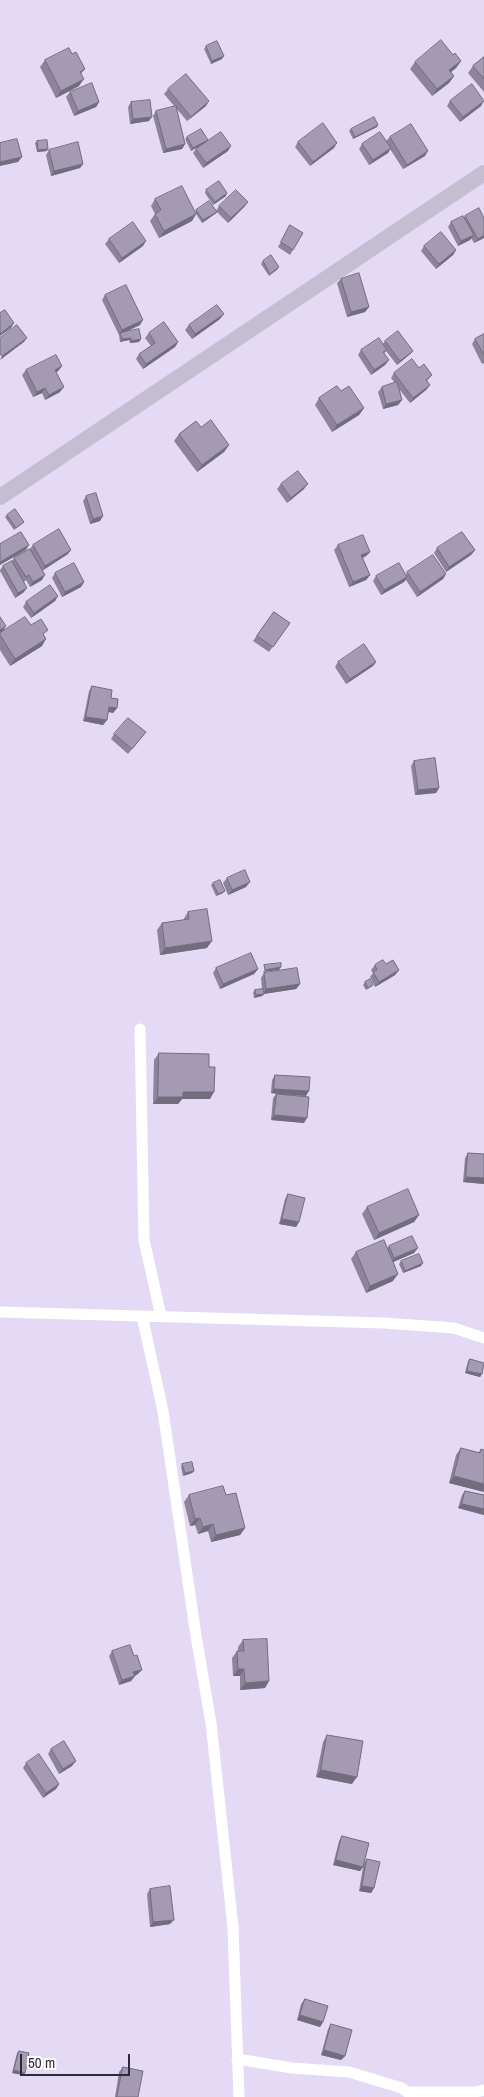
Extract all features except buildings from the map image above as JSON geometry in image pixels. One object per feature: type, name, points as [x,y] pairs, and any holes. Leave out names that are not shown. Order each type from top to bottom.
[{"type":"street","points":[[0,497],[484,173]]},
{"type":"street","points":[[140,1028],[144,1240],[161,1316]]},
{"type":"street","points":[[0,1312],[384,1323],[454,1328],[484,1338]]},
{"type":"street","points":[[142,1316],[163,1411],[211,1724],[233,1927],[236,2059],[239,2097]]},
{"type":"street","points":[[236,2059],[292,2068],[349,2072],[402,2088],[410,2095],[484,2090]]}]
